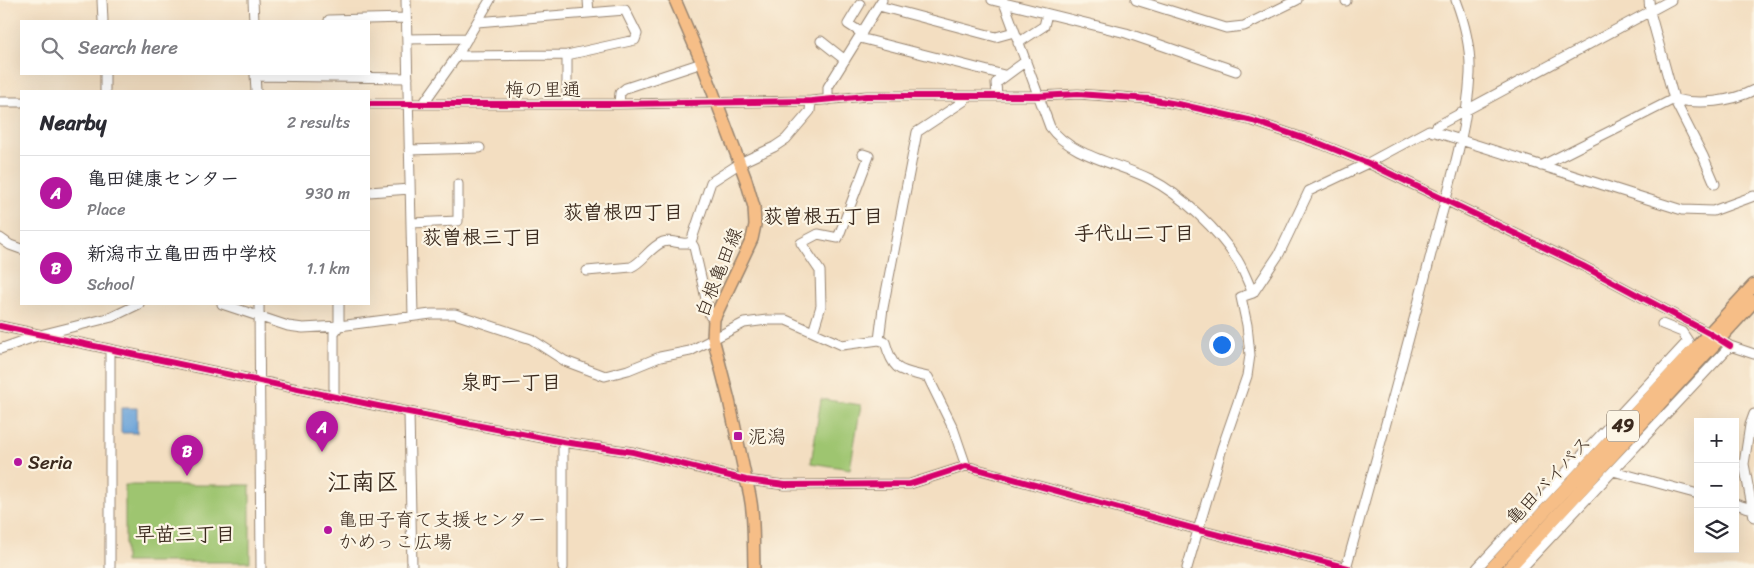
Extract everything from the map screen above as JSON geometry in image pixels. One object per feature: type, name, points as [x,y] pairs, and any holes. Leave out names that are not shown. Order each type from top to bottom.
[{"type":"highway","name":"亀田バイパス","points":[[1492,568],[1719,339],[1754,285]]},
{"type":"highway","name":"亀田バイパス","points":[[1509,568],[1754,301]]},
{"type":"main road","name":"白根亀田線","points":[[675,0],[717,101],[754,207],[755,225],[752,239],[714,319],[713,338],[750,493],[754,568]]},
{"type":"street","points":[[102,0],[103,20]]},
{"type":"street","points":[[253,0],[254,20]]},
{"type":"street","points":[[406,0],[413,316]]},
{"type":"street","points":[[423,104],[457,56],[490,0]]},
{"type":"street","points":[[588,0],[589,13]]},
{"type":"street","points":[[992,0],[1126,34],[1236,71]]},
{"type":"street","points":[[1136,0],[1155,3],[1226,28],[1244,26],[1298,0]]},
{"type":"street","points":[[0,326],[410,412],[562,442],[633,452],[746,480],[785,484],[910,484],[966,466],[1199,530],[1347,568],[1445,201],[1466,110],[1470,76],[1469,46],[1456,0]]},
{"type":"street","points":[[1649,0],[1650,12],[1674,99],[1715,184]]},
{"type":"street","points":[[1433,132],[1437,126],[1670,0]]},
{"type":"street","points":[[1004,2],[1050,126],[1056,136],[1090,155],[1149,178],[1166,188],[1214,231],[1239,262],[1252,293]]},
{"type":"street","points":[[828,100],[828,87],[880,3],[996,37],[1014,32]]},
{"type":"street","points":[[860,4],[848,24],[861,36],[1004,75]]},
{"type":"street","points":[[457,56],[567,55],[635,40],[637,34],[625,10],[477,22]]},
{"type":"street","points":[[1018,43],[1044,26],[1047,14]]},
{"type":"street","points":[[329,20],[406,18]]},
{"type":"street","points":[[407,39],[468,38]]},
{"type":"street","points":[[821,41],[844,60]]},
{"type":"street","points":[[567,55],[567,104]]},
{"type":"street","points":[[996,96],[996,83],[1004,75],[1026,61]]},
{"type":"street","points":[[619,104],[620,93],[626,88],[702,63]]},
{"type":"street","points":[[105,75],[105,90]]},
{"type":"street","points":[[256,90],[255,75],[408,78]]},
{"type":"street","points":[[1541,166],[1674,99],[1685,102],[1723,100],[1744,95],[1754,90]]},
{"type":"street","name":"梅の里通","points":[[370,104],[619,104],[828,100],[867,96],[1039,96],[1078,94],[1149,99],[1216,111],[1283,130],[1368,163],[1582,266],[1719,339],[1754,354]]},
{"type":"street","points":[[879,340],[885,299],[918,132],[964,101],[965,96]]},
{"type":"street","points":[[714,319],[710,316],[692,242],[711,182],[786,139],[807,116],[810,110],[810,100]]},
{"type":"street","points":[[0,102],[20,102]]},
{"type":"street","points":[[1187,568],[1222,448],[1247,376],[1250,355],[1247,325],[1241,298],[1252,293],[1279,254],[1309,191],[1368,163],[1426,130],[1682,210],[1712,211],[1754,196]]},
{"type":"street","points":[[409,150],[480,148]]},
{"type":"street","points":[[813,332],[821,306],[820,271],[801,243],[818,234],[838,238],[869,156],[862,154]]},
{"type":"street","points":[[411,223],[458,220],[458,184]]},
{"type":"street","points":[[370,192],[410,189]]},
{"type":"street","points":[[0,238],[10,246],[20,249]]},
{"type":"street","points":[[587,271],[631,267],[665,242],[686,245],[692,242]]},
{"type":"street","points":[[0,350],[40,335],[112,317],[137,305]]},
{"type":"street","points":[[225,305],[288,326],[303,328],[339,326],[431,314],[455,314],[532,339],[564,361],[605,376],[628,370],[660,357],[690,351],[744,324],[767,320],[786,320],[842,345],[879,340],[885,342],[890,361],[900,370],[928,377],[953,428],[966,466]]},
{"type":"street","points":[[259,305],[261,568]]},
{"type":"street","points":[[334,396],[334,333],[339,326],[338,305]]},
{"type":"street","points":[[1477,568],[1688,341],[1682,332],[1662,324]]},
{"type":"street","points":[[1522,568],[1613,471],[1719,339]]},
{"type":"street","points":[[110,350],[110,568]]},
{"type":"street","points":[[410,412],[412,568]]},
{"type":"street","points":[[1753,513],[1744,464],[1750,425],[1754,414]]},
{"type":"street","points":[[562,442],[563,568]]},
{"type":"street","points":[[1520,521],[1578,459]]},
{"type":"street","points":[[1613,471],[1694,493]]},
{"type":"street","points":[[1739,506],[1753,513]]},
{"type":"green space","points":[[821,399],[861,405],[850,469],[811,463]]},
{"type":"green space","points":[[125,485],[250,485],[250,562],[125,562]]},
{"type":"water","points":[[121,408],[137,408],[137,433],[121,433]]},
{"type":"cycle path","points":[[370,104],[619,104],[811,101],[867,96],[1039,96],[1078,94],[1149,99],[1183,105],[1253,121],[1321,144],[1368,163],[1583,266],[1730,346]]},
{"type":"cycle path","points":[[0,326],[378,406],[563,442],[633,452],[746,480],[785,485],[910,484],[966,466],[1199,530],[1348,568]]},
{"type":"place","name":"泥潟","points":[[738,436]]},
{"type":"place","name":"亀田健康センター","points":[[322,452]]},
{"type":"place","name":"Seria","points":[[18,462]]},
{"type":"place","name":"新潟市立亀田西中学校","points":[[187,476]]},
{"type":"place","name":"亀田子育て支援センター かめっこ広場","points":[[328,530]]},
{"type":"district","name":"荻曽根四丁目","points":[[623,212]]},
{"type":"district","name":"荻曽根五丁目","points":[[823,216]]},
{"type":"district","name":"手代山二丁目","points":[[1134,233]]},
{"type":"district","name":"荻曽根三丁目","points":[[482,237]]},
{"type":"district","name":"泉町一丁目","points":[[511,382]]},
{"type":"district","name":"江南区","points":[[363,482]]},
{"type":"district","name":"早苗三丁目","points":[[185,534]]}]
